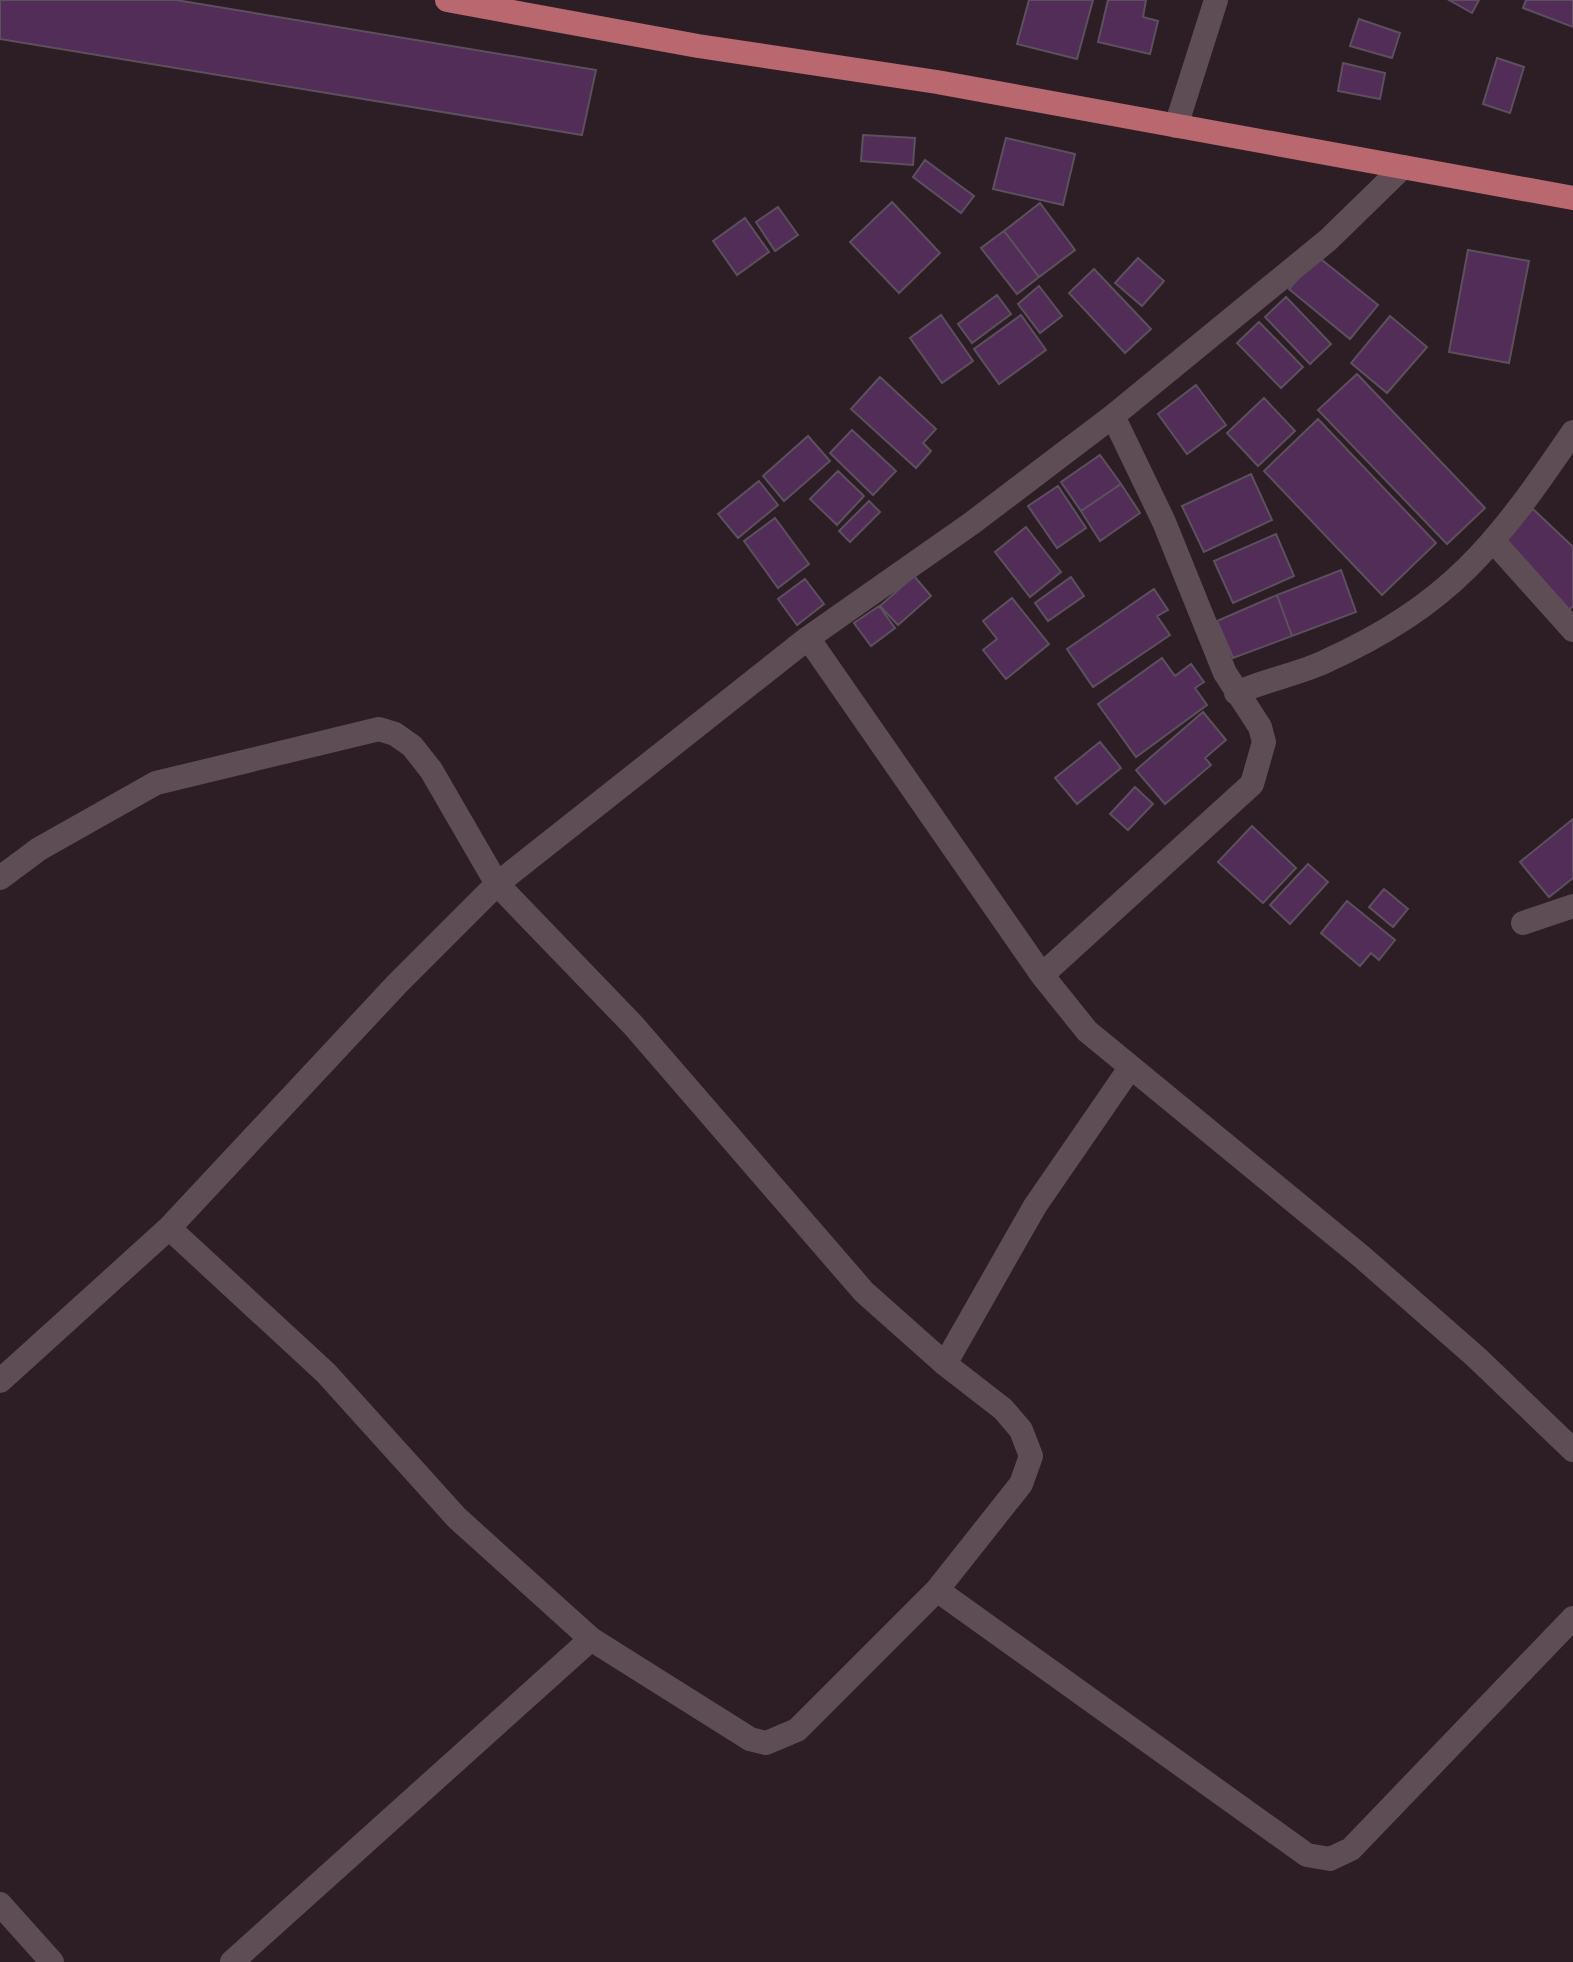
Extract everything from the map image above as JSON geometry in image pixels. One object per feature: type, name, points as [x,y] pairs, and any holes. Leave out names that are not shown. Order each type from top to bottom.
[{"type":"main road","points":[[447,0],[698,46],[937,82],[1573,198]]},
{"type":"street","points":[[1176,126],[1216,0]]},
{"type":"street","points":[[0,1381],[169,1228],[397,984],[497,884],[808,638],[972,523],[1113,416],[1328,240],[1403,167]]},
{"type":"street","points":[[1042,975],[1252,784],[1264,742],[1260,727],[1236,693],[1164,522],[1113,416]]},
{"type":"street","points":[[1236,693],[1322,663],[1419,611],[1495,543],[1573,432]]},
{"type":"street","points":[[1495,543],[1573,630]]},
{"type":"street","points":[[808,638],[1042,975],[1087,1031],[1362,1257],[1476,1357],[1573,1450]]},
{"type":"street","points":[[0,878],[39,849],[156,783],[379,729],[395,734],[412,746],[431,770],[497,884],[633,1025],[864,1292],[945,1364],[1003,1409],[1021,1430],[1031,1456],[1021,1484],[937,1590],[797,1730],[766,1743],[750,1739],[591,1639],[457,1518],[326,1373],[169,1228]]},
{"type":"street","points":[[1523,923],[1573,906]]},
{"type":"street","points":[[945,1364],[1035,1206],[1130,1068]]},
{"type":"street","points":[[937,1590],[1307,1855],[1330,1859],[1351,1849],[1573,1618]]},
{"type":"street","points":[[232,1962],[591,1639]]},
{"type":"street","points":[[0,1904],[52,1962]]},
{"type":"building","points":[[0,0],[176,0],[596,70],[582,135],[0,39]]},
{"type":"building","points":[[1029,0],[1093,0],[1077,59],[1017,44]]},
{"type":"building","points":[[1108,0],[1146,0],[1143,17],[1158,21],[1150,54],[1098,42]]},
{"type":"building","points":[[1449,0],[1479,0],[1472,13]]},
{"type":"building","points":[[1526,0],[1573,0],[1573,27],[1523,8]]},
{"type":"building","points":[[1359,19],[1400,33],[1392,58],[1350,46]]},
{"type":"building","points":[[1497,58],[1524,67],[1510,113],[1483,104]]},
{"type":"building","points":[[1343,63],[1385,73],[1380,99],[1338,91]]},
{"type":"building","points":[[863,135],[915,138],[913,165],[861,161]]},
{"type":"building","points":[[1006,138],[1075,154],[1063,205],[993,189]]},
{"type":"building","points":[[925,160],[974,196],[961,213],[913,177]]},
{"type":"building","points":[[892,202],[940,253],[899,293],[850,242]]},
{"type":"building","points":[[1040,203],[1075,250],[1039,277],[1004,231]]},
{"type":"building","points":[[778,207],[798,235],[775,251],[756,222]]},
{"type":"building","points":[[745,218],[769,252],[737,275],[713,241]]},
{"type":"building","points":[[1004,231],[1039,277],[1017,294],[981,248]]},
{"type":"building","points":[[1468,250],[1529,261],[1509,363],[1449,352]]},
{"type":"building","points":[[1317,256],[1378,305],[1350,339],[1289,289]]},
{"type":"building","points":[[1138,258],[1164,281],[1142,306],[1115,283]]},
{"type":"building","points":[[1094,269],[1151,329],[1125,353],[1069,293]]},
{"type":"building","points":[[1039,286],[1062,316],[1040,333],[1018,304]]},
{"type":"building","points":[[997,295],[1011,314],[972,343],[958,324]]},
{"type":"building","points":[[1286,297],[1331,344],[1310,364],[1265,317]]},
{"type":"building","points":[[941,315],[973,361],[942,383],[910,338]]},
{"type":"building","points":[[1021,315],[1046,350],[999,384],[974,349]]},
{"type":"building","points":[[1390,316],[1427,347],[1387,393],[1351,363]]},
{"type":"building","points":[[1259,322],[1303,367],[1281,388],[1237,343]]},
{"type":"building","points":[[1357,374],[1485,508],[1447,544],[1318,410]]},
{"type":"building","points":[[880,377],[936,429],[923,443],[931,451],[916,468],[851,409]]},
{"type":"building","points":[[1196,385],[1226,425],[1187,454],[1158,414]]},
{"type":"building","points":[[1264,398],[1295,431],[1258,466],[1227,433]]},
{"type":"building","points":[[1318,419],[1436,543],[1382,595],[1264,471]]},
{"type":"building","points":[[852,430],[896,471],[873,495],[830,453]]},
{"type":"building","points":[[808,436],[830,461],[784,501],[763,476]]},
{"type":"building","points":[[1100,455],[1121,484],[1081,511],[1061,482]]},
{"type":"building","points":[[838,471],[864,496],[837,525],[810,499]]},
{"type":"building","points":[[1251,474],[1272,520],[1204,552],[1182,506]]},
{"type":"building","points":[[759,481],[778,505],[738,538],[718,514]]},
{"type":"building","points":[[1121,484],[1140,513],[1100,541],[1081,511]]},
{"type":"building","points":[[1058,486],[1086,528],[1057,548],[1028,506]]},
{"type":"building","points":[[869,501],[880,512],[850,542],[839,531]]},
{"type":"building","points":[[1533,509],[1573,547],[1573,606],[1569,610],[1500,545]]},
{"type":"building","points":[[775,518],[809,564],[778,588],[744,541]]},
{"type":"building","points":[[1026,527],[1061,572],[1030,597],[995,552]]},
{"type":"building","points":[[1276,534],[1294,576],[1233,603],[1214,561]]},
{"type":"building","points":[[1341,570],[1356,612],[1292,636],[1277,595]]},
{"type":"building","points":[[914,576],[931,596],[898,625],[880,606]]},
{"type":"building","points":[[1071,577],[1084,596],[1048,621],[1035,603]]},
{"type":"building","points":[[805,579],[824,604],[797,625],[778,599]]},
{"type":"building","points":[[1154,589],[1168,610],[1157,616],[1170,635],[1093,687],[1067,649]]},
{"type":"building","points":[[1277,595],[1292,636],[1233,658],[1217,621]]},
{"type":"building","points":[[1012,598],[1049,644],[1006,679],[983,650],[997,639],[983,621]]},
{"type":"building","points":[[879,606],[895,628],[871,646],[854,623]]},
{"type":"building","points":[[1162,658],[1175,676],[1191,664],[1204,682],[1195,688],[1207,705],[1136,757],[1098,704]]},
{"type":"building","points":[[1203,712],[1226,740],[1205,758],[1211,765],[1165,804],[1136,770]]},
{"type":"building","points":[[1100,742],[1121,768],[1077,804],[1055,778]]},
{"type":"building","points":[[1135,787],[1153,804],[1128,830],[1110,814]]},
{"type":"building","points":[[1573,819],[1573,878],[1549,897],[1520,862]]},
{"type":"building","points":[[1252,826],[1296,868],[1263,903],[1218,862]]},
{"type":"building","points":[[1308,864],[1328,882],[1290,924],[1270,905]]},
{"type":"building","points":[[1384,889],[1408,909],[1393,927],[1369,907]]},
{"type":"building","points":[[1347,901],[1395,940],[1379,960],[1371,953],[1360,966],[1321,933]]}]
